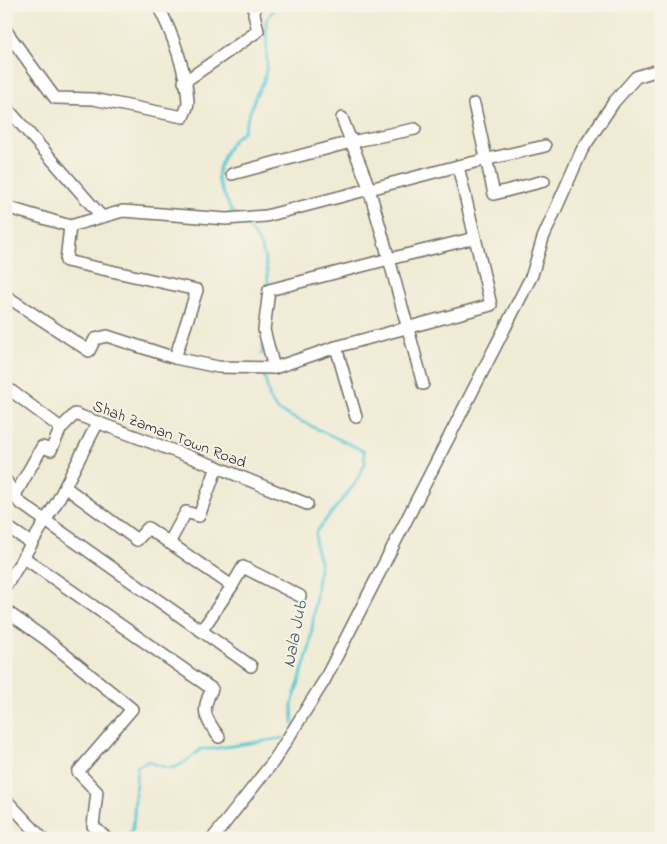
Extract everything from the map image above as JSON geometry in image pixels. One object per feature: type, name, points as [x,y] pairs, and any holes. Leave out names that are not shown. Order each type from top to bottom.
[{"type":"street","points":[[6,31],[54,98],[94,99],[183,117],[188,104],[184,82],[168,25],[159,9],[150,6]]},
{"type":"street","points":[[184,82],[258,31],[254,14],[255,6]]},
{"type":"street","points":[[213,838],[273,762],[324,681],[532,275],[543,238],[582,150],[614,102],[636,77],[661,69]]},
{"type":"street","points":[[474,104],[494,194],[544,181]]},
{"type":"street","points":[[6,107],[102,217]]},
{"type":"street","points":[[342,118],[369,190],[409,328],[423,384]]},
{"type":"street","points":[[232,174],[351,142],[415,129]]},
{"type":"street","points":[[6,207],[70,226],[123,211],[231,219],[266,216],[458,166],[545,146]]},
{"type":"street","points":[[6,296],[89,351],[95,339],[107,336],[175,358],[237,368],[274,368],[336,347],[491,305],[458,166]]},
{"type":"street","points":[[70,226],[66,261],[196,290],[175,358]]},
{"type":"street","points":[[274,368],[264,330],[270,290],[475,238]]},
{"type":"street","points":[[336,347],[356,417]]},
{"type":"street","points":[[6,387],[61,428],[52,450],[42,447],[15,495]]},
{"type":"street","name":"Shah Zaman Town Road","points":[[61,428],[75,414],[217,467],[307,504]]},
{"type":"street","points":[[6,586],[65,487],[98,422]]},
{"type":"street","points":[[169,542],[186,512],[199,516],[217,467]]},
{"type":"street","points":[[6,480],[19,502],[46,519],[252,666]]},
{"type":"street","points":[[65,487],[137,540],[148,528],[232,586]]},
{"type":"street","points":[[6,526],[31,543]]},
{"type":"street","points":[[23,557],[212,689],[205,703],[206,717],[219,737]]},
{"type":"street","points":[[202,630],[244,567],[300,596]]},
{"type":"street","points":[[6,611],[47,640],[132,709],[78,772],[96,792],[93,826],[106,838]]},
{"type":"street","points":[[6,800],[42,838]]},
{"type":"waterway","name":"Nala Jub","points":[[236,215],[231,210],[218,179],[219,168],[225,153],[234,139],[243,132],[256,95],[264,81],[267,64],[266,21],[276,6]]},
{"type":"waterway","name":"Nala Jub","points":[[242,221],[259,243],[267,268],[268,287]]},
{"type":"waterway","name":"Nala Jub","points":[[262,354],[263,345]]},
{"type":"waterway","name":"Nala Jub","points":[[264,374],[270,399],[277,410],[364,451],[365,464],[354,485],[316,532],[315,545],[320,561],[310,646],[292,704],[293,723]]},
{"type":"waterway","name":"Nala Jub","points":[[127,838],[133,829],[137,767],[148,761],[165,767],[177,767],[201,749],[283,738]]}]
